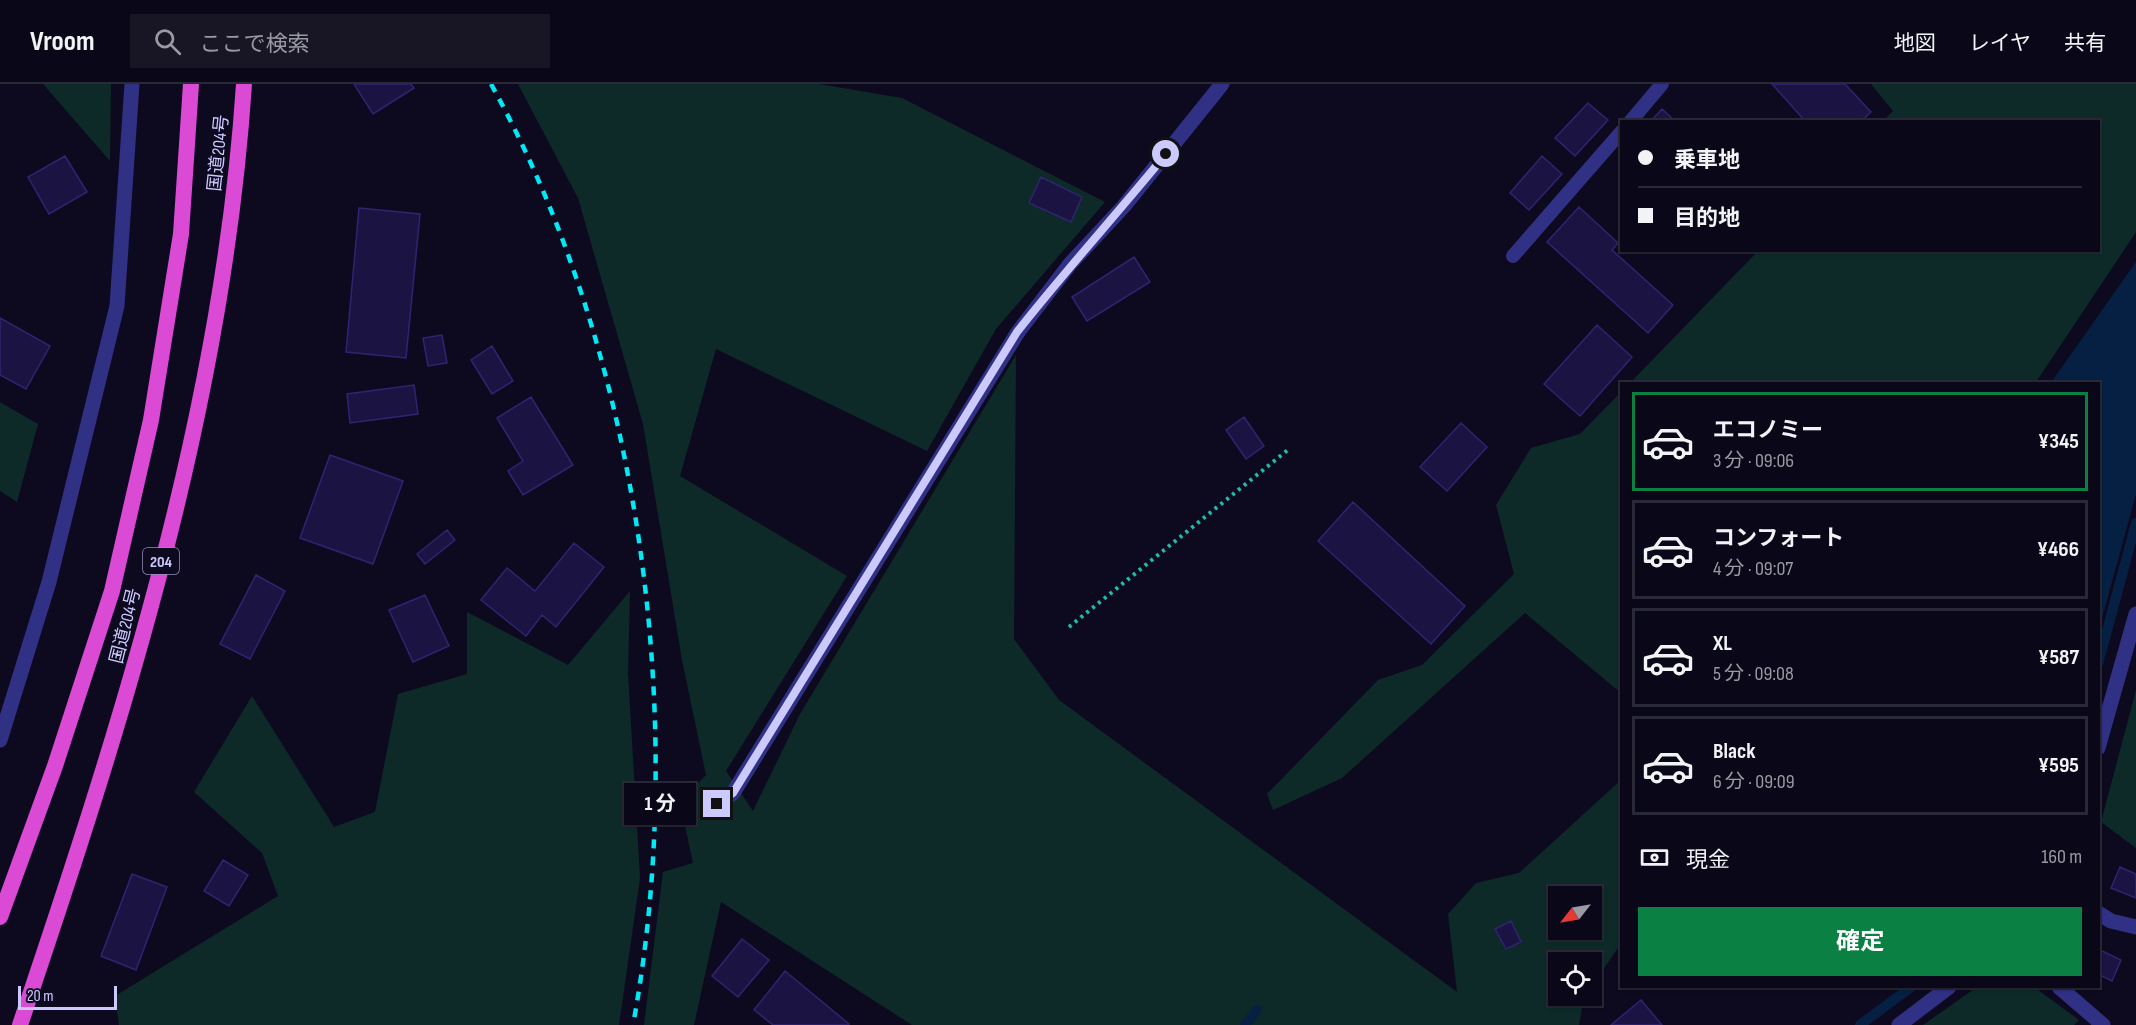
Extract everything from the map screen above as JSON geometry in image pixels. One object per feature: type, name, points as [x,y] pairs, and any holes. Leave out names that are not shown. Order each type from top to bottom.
[{"type":"highway","name":"国道204号","points":[[0,917],[55,766],[115,580],[151,420],[181,234],[191,84]]},
{"type":"highway","name":"国道204号","points":[[20,1025],[78,853],[133,674],[181,481],[215,331],[240,149],[244,84]]},
{"type":"street","points":[[0,740],[49,582],[117,306],[132,84]]},
{"type":"street","points":[[717,804],[733,793],[1017,332],[1070,264],[1124,206],[1222,84]]},
{"type":"street","points":[[2100,741],[2136,614]]},
{"type":"street","points":[[2100,914],[2111,921],[2136,927]]},
{"type":"street","points":[[1899,1025],[1949,988]]},
{"type":"street","points":[[2060,988],[2103,1025]]},
{"type":"lane","points":[[1632,120],[1662,84]]},
{"type":"lane","points":[[1513,256],[1620,133]]},
{"type":"path","points":[[1069,627],[1289,449]]},
{"type":"green space","points":[[43,84],[111,84],[110,161]]},
{"type":"green space","points":[[518,84],[819,84],[902,98],[1105,202],[996,329],[927,451],[716,349],[680,476],[847,576],[726,771],[753,811],[800,714],[1016,355],[1014,639],[1059,700],[1457,992],[1448,914],[1476,883],[1519,873],[1620,781],[1620,945],[1602,971],[1602,952],[1548,952],[1548,1006],[1582,1006],[1579,1025],[912,1025],[721,902],[694,1025],[644,1025],[663,872],[693,863],[680,802],[706,775],[682,660],[643,424],[578,198]]},
{"type":"green space","points":[[1871,84],[2136,84],[2136,232],[2037,382],[1631,382],[1757,252],[2100,252],[2100,120],[1884,120],[1893,111]]},
{"type":"green space","points":[[1620,393],[1620,692],[1525,613],[1342,778],[1273,810],[1267,794],[1378,680],[1422,665],[1514,574],[1496,505],[1531,448],[1580,434]]},
{"type":"green space","points":[[0,402],[38,424],[17,502],[0,491]]},
{"type":"green space","points":[[630,591],[628,673],[640,878],[619,1025],[119,1025],[115,996],[278,896],[262,853],[194,792],[252,696],[334,827],[375,812],[398,694],[467,674],[467,612],[568,665]]},
{"type":"green space","points":[[2136,690],[2136,848],[2101,822]]},
{"type":"green space","points":[[1976,988],[2035,988],[2079,1020],[2074,1025],[1923,1025]]},
{"type":"water","points":[[2136,262],[2136,494],[2100,625],[2100,382],[2051,382]]},
{"type":"building","points":[[354,84],[411,84],[414,88],[373,114]]},
{"type":"building","points":[[1772,84],[1845,84],[1871,112],[1862,120],[1804,120]]},
{"type":"building","points":[[1588,103],[1608,120],[1575,156],[1555,138]]},
{"type":"building","points":[[1662,109],[1674,120],[1652,120]]},
{"type":"building","points":[[65,156],[87,192],[49,214],[28,177]]},
{"type":"building","points":[[1542,156],[1562,174],[1529,210],[1510,193]]},
{"type":"building","points":[[1041,177],[1082,197],[1071,222],[1029,203]]},
{"type":"building","points":[[1579,207],[1618,243],[1612,250],[1673,305],[1648,333],[1547,242]]},
{"type":"building","points":[[359,208],[420,214],[406,358],[346,352]]},
{"type":"building","points":[[1134,257],[1150,282],[1087,321],[1072,297]]},
{"type":"building","points":[[0,318],[50,346],[26,389],[0,375]]},
{"type":"building","points":[[1597,325],[1632,357],[1580,416],[1544,384]]},
{"type":"building","points":[[442,335],[447,363],[428,366],[423,338]]},
{"type":"building","points":[[492,346],[513,381],[492,394],[471,360]]},
{"type":"building","points":[[414,385],[418,414],[350,423],[347,394]]},
{"type":"building","points":[[531,397],[573,465],[523,495],[508,471],[523,461],[497,418]]},
{"type":"building","points":[[1244,417],[1264,446],[1246,459],[1226,430]]},
{"type":"building","points":[[1461,423],[1487,447],[1447,491],[1420,467]]},
{"type":"building","points":[[330,455],[403,481],[373,564],[300,538]]},
{"type":"building","points":[[1353,502],[1465,606],[1431,644],[1318,541]]},
{"type":"building","points":[[447,530],[455,540],[425,564],[417,554]]},
{"type":"building","points":[[574,543],[604,567],[556,627],[542,615],[526,636],[481,600],[507,568],[535,591]]},
{"type":"building","points":[[256,575],[285,591],[250,659],[220,644]]},
{"type":"building","points":[[425,595],[449,646],[413,662],[389,610]]},
{"type":"building","points":[[223,860],[248,875],[229,906],[204,891]]},
{"type":"building","points":[[2120,867],[2136,874],[2136,898],[2111,888]]},
{"type":"building","points":[[132,874],[167,887],[136,970],[101,956]]},
{"type":"building","points":[[1511,921],[1521,942],[1506,949],[1495,929]]},
{"type":"building","points":[[742,939],[769,960],[738,997],[712,976]]},
{"type":"building","points":[[2100,950],[2121,960],[2112,981],[2100,975]]},
{"type":"building","points":[[785,971],[849,1024],[773,1025],[754,1010]]},
{"type":"building","points":[[1641,1000],[1662,1025],[1611,1025]]},
{"type":"waterway","points":[[2100,657],[2136,523]]},
{"type":"waterway","points":[[1860,1025],[1910,988]]},
{"type":"waterway","points":[[1245,1025],[1257,1010]]},
{"type":"railway","points":[[491,84],[542,190],[584,302],[617,421],[639,542],[652,666],[656,789],[649,909],[633,1025]]},
{"type":"route","points":[[717,804],[733,793],[1017,332],[1070,264],[1124,206],[1166,154]]}]
